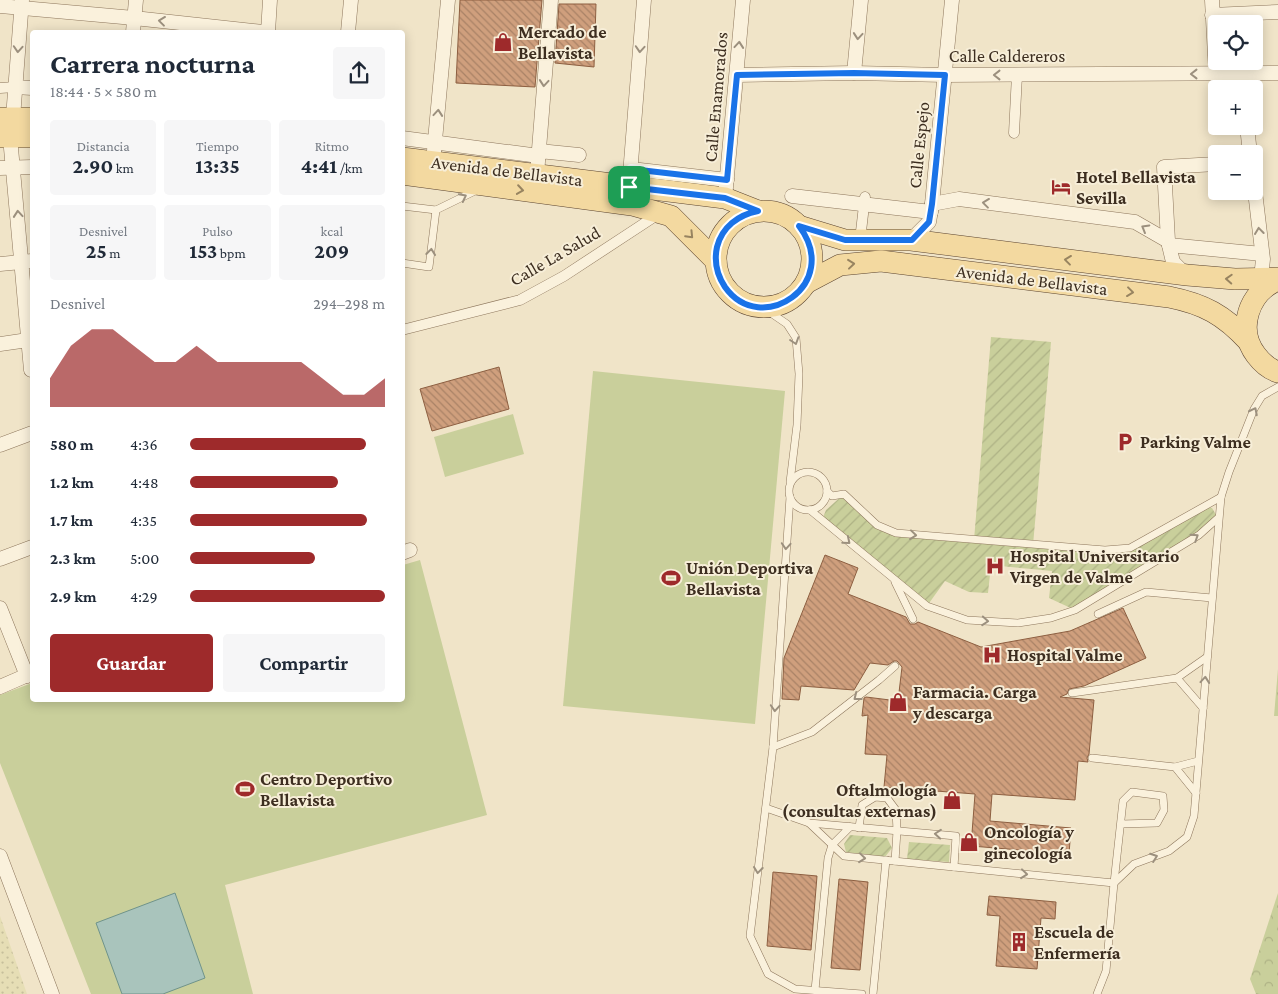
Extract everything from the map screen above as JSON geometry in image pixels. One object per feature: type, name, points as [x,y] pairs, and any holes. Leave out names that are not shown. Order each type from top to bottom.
[{"type":"main road","points":[[11,126],[30,136]]},
{"type":"main road","name":"Avenida de Bellavista","points":[[405,157],[434,152],[538,160],[630,178],[726,189],[758,211]]},
{"type":"main road","name":"Avenida de Bellavista","points":[[405,174],[632,205],[661,213],[671,216],[716,261]]},
{"type":"main road","points":[[758,211],[778,213],[789,218],[799,226],[807,238],[811,251],[811,265],[806,283],[794,296],[785,302],[762,307],[744,303],[731,295],[720,279],[716,261],[718,245],[728,227],[743,215],[758,211]]},
{"type":"main road","name":"Avenida de Bellavista","points":[[799,226],[845,240],[912,240],[1187,275],[1236,279],[1272,279]]},
{"type":"main road","name":"Avenida de Bellavista","points":[[806,283],[840,265],[880,261],[1170,297],[1207,308],[1228,322],[1248,341],[1252,350],[1262,362],[1278,372]]},
{"type":"main road","points":[[1248,341],[1246,325],[1248,312],[1252,302],[1272,279]]},
{"type":"street","points":[[133,30],[136,0]]},
{"type":"street","points":[[268,30],[270,0]]},
{"type":"street","points":[[348,30],[351,0]]},
{"type":"street","points":[[434,152],[448,0]]},
{"type":"street","points":[[551,0],[538,160],[578,154]]},
{"type":"street","points":[[630,178],[644,0]]},
{"type":"street","name":"Calle Enamorados","points":[[726,189],[743,0]]},
{"type":"street","points":[[854,73],[861,0]]},
{"type":"street","name":"Calle Espejo","points":[[931,208],[952,0]]},
{"type":"street","points":[[1212,0],[1212,15],[1278,12]]},
{"type":"street","points":[[22,4],[7,167],[27,262],[30,360]]},
{"type":"street","points":[[0,6],[22,4],[245,30]]},
{"type":"street","points":[[1216,70],[1216,74]]},
{"type":"street","name":"Calle Caldereros","points":[[737,75],[854,73],[945,75],[1278,73]]},
{"type":"street","points":[[1240,74],[1241,80]]},
{"type":"street","points":[[1014,133],[1017,75]]},
{"type":"street","points":[[0,88],[30,88]]},
{"type":"street","name":"Avenida de Bellavista","points":[[405,139],[434,152]]},
{"type":"street","points":[[1187,275],[1173,262],[1168,243],[1164,167],[1208,164]]},
{"type":"street","points":[[7,167],[30,168]]},
{"type":"street","points":[[792,196],[865,200],[931,208],[960,199],[1135,222],[1168,243],[1262,254]]},
{"type":"street","points":[[860,240],[865,200]]},
{"type":"street","points":[[1256,200],[1262,254],[1272,279]]},
{"type":"street","points":[[912,240],[929,222],[931,208]]},
{"type":"street","name":"Calle La Salud","points":[[405,329],[520,300],[564,276],[661,213]]},
{"type":"street","points":[[0,264],[27,262]]},
{"type":"street","points":[[0,344],[28,340]]},
{"type":"street","points":[[0,445],[30,434]]},
{"type":"street","points":[[0,559],[30,548]]},
{"type":"street","points":[[0,608],[30,674],[0,687]]},
{"type":"street","points":[[0,856],[52,994]]},
{"type":"lane","points":[[405,206],[436,210],[473,191],[490,186]]},
{"type":"lane","points":[[405,263],[429,266],[436,210]]},
{"type":"lane","points":[[762,307],[787,324],[796,338],[799,374],[797,425],[788,492],[790,497],[798,507],[810,510],[927,606],[967,620],[1018,623],[1051,618],[1075,610],[1199,535],[1218,518]]},
{"type":"lane","points":[[809,823],[844,856],[1114,883],[1134,864],[1169,851],[1187,837],[1194,816],[1221,497],[1228,472],[1254,409],[1262,396],[1278,387]]},
{"type":"lane","points":[[790,482],[800,473],[812,472],[823,479],[827,491],[832,496],[844,494],[877,525],[896,533],[1105,550],[1130,548],[1221,497]]},
{"type":"lane","points":[[810,510],[824,502],[827,491]]},
{"type":"lane","points":[[790,497],[773,747],[750,936],[768,974],[795,989],[862,994]]},
{"type":"lane","points":[[893,580],[913,620]]},
{"type":"lane","points":[[1098,614],[1146,592],[1212,598]]},
{"type":"lane","points":[[1072,693],[1177,678],[1207,657]]},
{"type":"lane","points":[[773,747],[812,732],[880,680],[895,666]]},
{"type":"lane","points":[[1177,678],[1203,708]]},
{"type":"lane","points":[[1092,758],[1174,767],[1198,761]]},
{"type":"lane","points":[[1174,767],[1196,793]]},
{"type":"lane","points":[[1097,994],[1106,970],[1114,883],[1121,824],[1124,801],[1132,792],[1163,796],[1164,810],[1156,823],[1121,824]]},
{"type":"lane","points":[[859,828],[862,805],[875,797],[887,798],[896,810],[895,861]]},
{"type":"lane","points":[[766,808],[809,823],[956,836],[954,867]]},
{"type":"lane","points":[[815,990],[828,858],[832,845],[850,827]]},
{"type":"lane","points":[[873,994],[886,860]]},
{"type":"shaded area","points":[[0,916],[27,994],[0,994]]},
{"type":"green space","points":[[991,337],[1051,342],[1033,545],[1130,548],[1203,506],[1212,508],[1218,518],[1199,535],[1075,610],[1049,598],[1052,571],[991,565],[988,593],[969,592],[945,581],[927,606],[822,520],[826,510],[844,494],[877,525],[896,533],[974,540]]},
{"type":"green space","name":"Unión Deportiva Bellavista","points":[[593,371],[785,391],[755,724],[563,706]]},
{"type":"green space","points":[[513,414],[524,454],[445,477],[434,437]]},
{"type":"green space","name":"Centro Deportivo Bellavista","points":[[420,560],[487,815],[225,885],[253,994],[91,994],[0,763],[0,695],[30,684],[30,702],[405,702],[405,564]]},
{"type":"green space","points":[[1278,669],[1278,716],[1274,716]]},
{"type":"green space","points":[[850,835],[887,838],[892,848],[885,857],[846,852],[844,844]]},
{"type":"green space","points":[[909,842],[950,845],[949,862],[907,859]]},
{"type":"green space","points":[[1278,893],[1278,994],[1256,994],[1250,979]]},
{"type":"water","points":[[175,893],[205,978],[163,994],[122,994],[96,923]]},
{"type":"building","name":"Mercado de Bellavista","points":[[460,0],[542,0],[535,87],[456,83]]},
{"type":"building","points":[[559,4],[596,4],[594,67],[555,63]]},
{"type":"building","points":[[499,367],[509,409],[432,431],[420,389]]},
{"type":"building","points":[[825,555],[858,568],[848,594],[906,617],[910,624],[918,622],[981,647],[1070,631],[1123,608],[1146,658],[1084,686],[1069,689],[1067,694],[1060,697],[1094,700],[1088,762],[1078,761],[1075,800],[992,794],[990,821],[1071,828],[1069,854],[971,846],[975,794],[884,787],[887,755],[865,754],[868,715],[862,716],[864,698],[866,697],[898,701],[902,667],[897,661],[888,665],[870,663],[854,690],[801,686],[799,700],[782,699],[784,658]]},
{"type":"building","points":[[773,872],[817,876],[811,950],[767,946]]},
{"type":"building","points":[[839,879],[868,882],[860,970],[831,968]]},
{"type":"building","name":"Escuela de Enfermería","points":[[989,896],[1056,902],[1055,919],[1041,918],[1037,969],[996,966],[1000,916],[987,915]]},
{"type":"place","name":"Mercado de Bellavista","points":[[503,42]]},
{"type":"place","name":"Hotel Bellavista Sevilla","points":[[1061,187]]},
{"type":"place","name":"Parking Valme","points":[[1125,442]]},
{"type":"place","name":"Hospital Universitario Virgen de Valme","points":[[995,566]]},
{"type":"place","name":"Unión Deportiva Bellavista","points":[[671,578]]},
{"type":"place","name":"Hospital Valme","points":[[992,655]]},
{"type":"place","name":"Farmacia. Carga y descarga","points":[[898,702]]},
{"type":"place","name":"Centro Deportivo Bellavista","points":[[245,789]]},
{"type":"place","name":"Oftalmología (consultas externas)","points":[[952,800]]},
{"type":"place","name":"Oncología y ginecología","points":[[969,842]]},
{"type":"place","name":"Escuela de Enfermería","points":[[1019,942]]},
{"type":"route","points":[[854,73],[945,75],[929,222],[912,240],[845,240],[799,226],[809,242],[812,260],[810,272],[806,283],[798,293],[778,305],[757,307],[738,300],[727,290],[718,272],[716,252],[722,234],[736,219],[758,211],[725,198],[629,187],[631,169],[727,180],[737,75],[854,73]]}]
